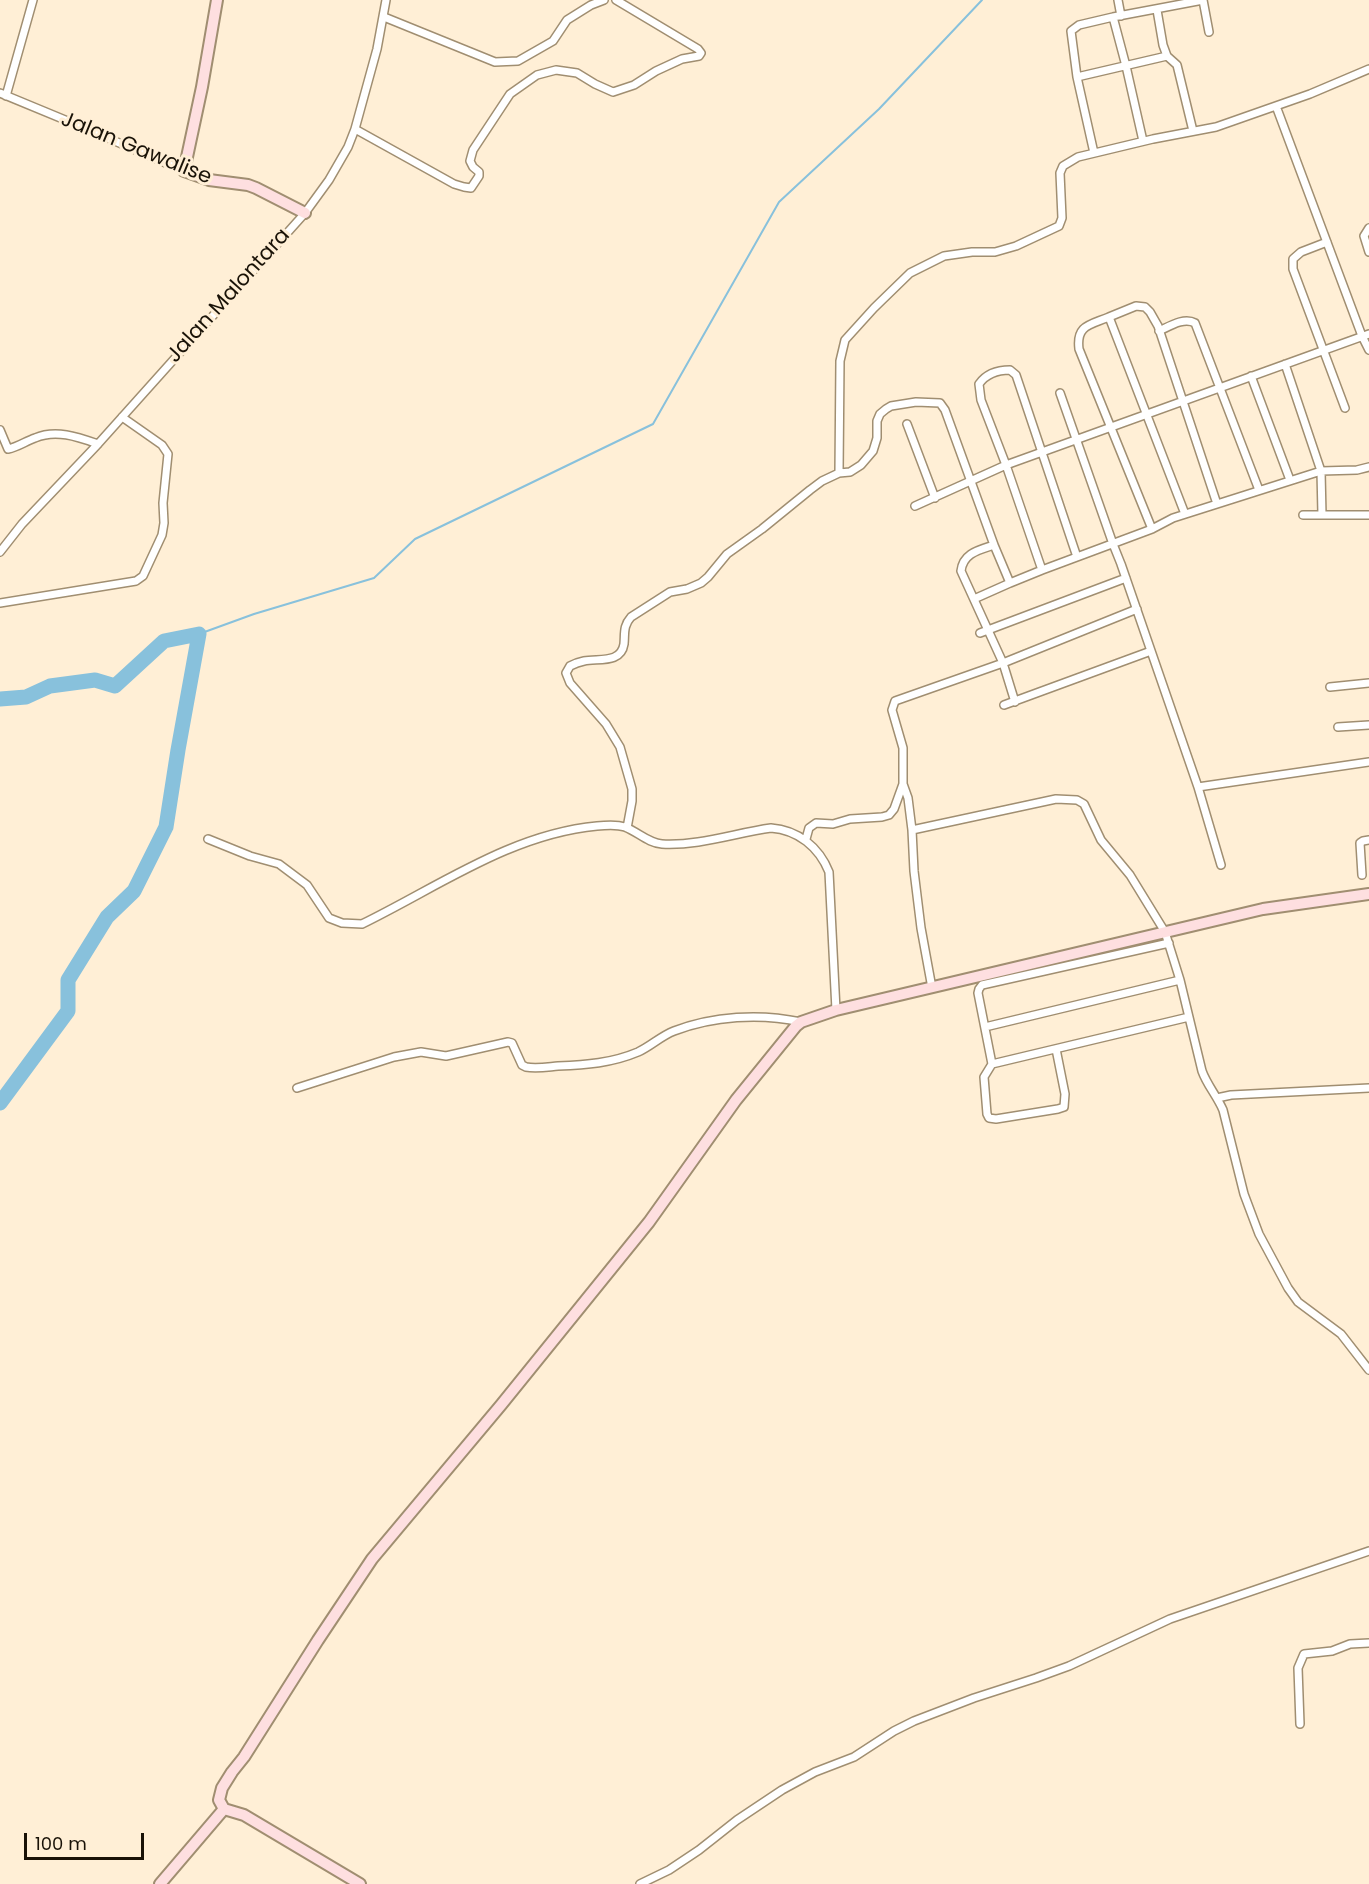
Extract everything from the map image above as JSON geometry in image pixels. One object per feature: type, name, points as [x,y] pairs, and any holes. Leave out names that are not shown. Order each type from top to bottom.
[{"type":"street","points":[[3,94],[33,0]]},
{"type":"street","points":[[184,171],[217,0]]},
{"type":"street","name":"Jalan Malontara","points":[[0,552],[22,524],[98,444],[305,213],[341,161],[355,129],[377,49],[386,0]]},
{"type":"street","points":[[384,17],[495,62],[518,61],[553,41],[567,20],[604,0]]},
{"type":"street","points":[[355,129],[454,184],[471,188],[479,176],[470,161],[473,150],[510,94],[537,75],[556,70],[577,73],[613,92],[634,85],[656,71],[682,59],[699,56],[701,53],[698,49],[616,0]]},
{"type":"street","points":[[1118,0],[1121,16]]},
{"type":"street","points":[[1161,0],[1163,45],[1167,56],[1177,65],[1193,131]]},
{"type":"street","points":[[1094,153],[1077,76],[1071,31],[1079,26],[1113,17],[1203,0],[1209,32]]},
{"type":"street","points":[[1113,17],[1143,141]]},
{"type":"street","points":[[1077,76],[1167,56]]},
{"type":"street","points":[[839,473],[840,361],[845,340],[910,273],[944,256],[995,252],[1016,246],[1059,226],[1062,218],[1061,169],[1078,157],[1143,141],[1216,127],[1310,94],[1369,69]]},
{"type":"street","name":"Jalan Gawalise","points":[[3,94],[184,171],[209,180],[248,185],[305,213]]},
{"type":"street","points":[[1276,106],[1369,350]]},
{"type":"street","points":[[1369,228],[1364,236],[1369,252]]},
{"type":"street","points":[[1327,242],[1301,252],[1293,259],[1293,269],[1345,408]]},
{"type":"street","points":[[1152,529],[1079,349],[1078,338],[1081,330],[1136,306],[1145,307],[1150,312],[1159,331],[1216,504]]},
{"type":"street","points":[[1108,317],[1185,514]]},
{"type":"street","points":[[1159,331],[1185,321],[1190,320],[1195,323],[1259,490]]},
{"type":"street","points":[[915,506],[1006,465],[1365,335]]},
{"type":"street","points":[[1285,364],[1321,471],[1322,514]]},
{"type":"street","points":[[1042,570],[979,392],[979,384],[983,378],[996,372],[1010,370],[1016,375],[1077,557]]},
{"type":"street","points":[[1251,376],[1290,480]]},
{"type":"street","points":[[1060,393],[1198,787],[1221,865]]},
{"type":"street","points":[[627,828],[632,789],[620,747],[606,724],[570,683],[566,673],[570,666],[583,661],[614,658],[621,653],[624,646],[624,630],[631,617],[670,592],[687,589],[700,583],[727,554],[762,530],[822,481],[839,473],[850,472],[861,465],[873,451],[880,414],[886,409],[916,402],[940,403],[945,410],[1010,584]]},
{"type":"street","points":[[0,603],[136,580],[143,576],[162,536],[168,454],[162,445],[122,417]]},
{"type":"street","points":[[907,424],[935,498]]},
{"type":"street","points":[[0,430],[8,449],[38,436],[49,435],[71,435],[98,444]]},
{"type":"street","points":[[974,599],[1042,570],[1152,529],[1173,518],[1321,471],[1357,470],[1369,467]]},
{"type":"street","points":[[1304,515],[1369,515]]},
{"type":"street","points":[[994,545],[968,556],[962,562],[961,571],[1003,663],[1015,702]]},
{"type":"street","points":[[980,633],[1126,578]]},
{"type":"street","points":[[932,988],[921,928],[908,798],[903,784],[903,748],[892,710],[894,701],[1003,663],[1137,609]]},
{"type":"street","points":[[1004,705],[1151,651]]},
{"type":"street","points":[[1330,687],[1369,683]]},
{"type":"street","points":[[1338,728],[1369,725]]},
{"type":"street","points":[[1198,787],[1369,762]]},
{"type":"street","points":[[806,839],[809,828],[816,823],[833,824],[850,819],[889,815],[894,809],[903,784]]},
{"type":"street","points":[[912,830],[1056,799],[1077,800],[1084,804],[1101,840],[1130,875],[1167,938],[1206,1081],[1223,1110],[1244,1194],[1259,1234],[1298,1302],[1341,1334],[1369,1370]]},
{"type":"street","points":[[208,839],[250,856],[279,864],[307,885],[328,918],[342,923],[362,924],[483,860],[555,833],[616,825],[663,844],[771,828],[783,830],[806,839],[829,872],[836,1010]]},
{"type":"street","points":[[1362,875],[1360,843],[1369,840]]},
{"type":"street","points":[[1056,1049],[1065,1099],[1064,1107],[996,1119],[989,1118],[983,1084],[984,1077],[992,1064],[978,989],[982,985],[1167,938],[1263,909],[1369,894]]},
{"type":"street","points":[[360,1884],[244,1815],[224,1809],[219,1800],[222,1788],[372,1559],[501,1405],[649,1222],[736,1100],[788,1034],[801,1022],[836,1010],[1167,938]]},
{"type":"street","points":[[986,1027],[1180,980]]},
{"type":"street","points":[[297,1088],[394,1057],[421,1052],[446,1056],[508,1042],[512,1043],[522,1065],[526,1067],[582,1065],[602,1063],[640,1051],[676,1030],[711,1021],[773,1017],[801,1022]]},
{"type":"street","points":[[992,1064],[1189,1017]]},
{"type":"street","points":[[1217,1098],[1232,1095],[1369,1088]]},
{"type":"street","points":[[640,1884],[669,1870],[782,1790],[815,1772],[854,1757],[914,1721],[1069,1666],[1170,1619],[1293,1575],[1369,1551]]},
{"type":"street","points":[[1300,1724],[1298,1668],[1304,1654],[1332,1651],[1350,1644],[1369,1643]]},
{"type":"street","points":[[160,1884],[224,1809]]},
{"type":"waterway","points":[[199,634],[254,614],[374,578],[415,539],[653,424],[779,202],[879,109],[982,0]]},
{"type":"waterway","points":[[0,699],[26,697],[50,686],[95,680],[115,686],[164,641],[199,634],[166,827],[134,891],[107,917],[68,980],[68,1011],[0,1103]]}]
